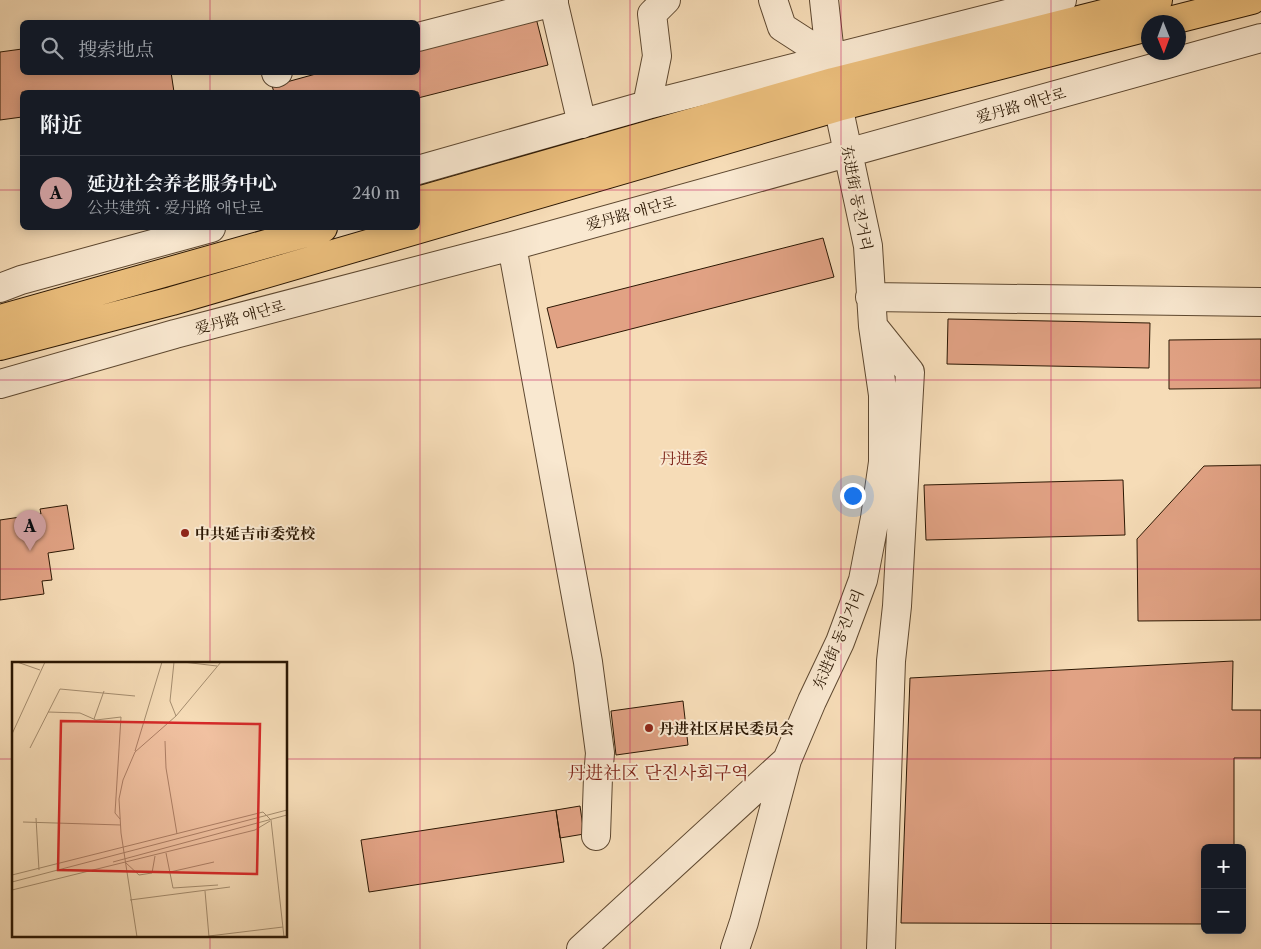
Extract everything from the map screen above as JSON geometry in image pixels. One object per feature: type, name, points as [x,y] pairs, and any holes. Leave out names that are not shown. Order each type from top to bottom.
[{"type":"main road","points":[[420,199],[834,82],[1158,0]]},
{"type":"main road","points":[[1186,17],[1252,0]]},
{"type":"main road","points":[[420,219],[834,82],[1141,28]]},
{"type":"main road","points":[[0,319],[316,230]]},
{"type":"main road","points":[[0,346],[172,301],[387,230]]},
{"type":"street","points":[[647,105],[657,56],[652,14],[666,0]]},
{"type":"street","points":[[773,0],[782,27],[834,82]]},
{"type":"street","name":"东进街 동진거리","points":[[581,949],[787,760],[840,642],[860,589],[875,518],[883,462],[883,395],[870,297],[868,246],[834,82],[824,0]]},
{"type":"street","points":[[420,169],[647,105],[834,82],[1062,0]]},
{"type":"street","points":[[420,36],[553,1],[582,124]]},
{"type":"street","name":"爱丹路 애단로","points":[[0,384],[184,331],[512,246],[1261,38]]},
{"type":"street","points":[[0,288],[21,280],[204,230]]},
{"type":"street","points":[[512,246],[588,662],[600,753],[596,836]]},
{"type":"street","points":[[870,297],[1261,302]]},
{"type":"street","points":[[873,326],[910,372],[897,606],[891,660],[881,949]]},
{"type":"street","points":[[735,949],[744,922],[787,760]]},
{"type":"building","points":[[536,18],[548,65],[420,97],[420,90],[273,90],[272,86],[312,75],[420,75],[420,47]]},
{"type":"building","points":[[20,49],[20,75],[171,75],[174,90],[20,90],[20,117],[0,120],[0,52]]},
{"type":"building","points":[[823,238],[834,277],[557,348],[547,308]]},
{"type":"building","points":[[948,319],[1150,323],[1149,368],[947,364]]},
{"type":"building","points":[[1261,339],[1261,388],[1169,389],[1169,340]]},
{"type":"building","points":[[1261,465],[1261,620],[1138,621],[1137,539],[1204,466]]},
{"type":"building","points":[[1123,480],[1125,535],[926,540],[924,485]]},
{"type":"building","points":[[67,505],[74,549],[48,553],[52,580],[42,581],[44,594],[0,600],[0,520],[41,514],[40,509]]},
{"type":"building","points":[[1233,661],[1232,710],[1261,710],[1261,758],[1234,758],[1234,844],[1201,844],[1201,924],[901,923],[910,678]]},
{"type":"building","name":"丹进社区居民委员会","points":[[683,701],[688,745],[616,755],[611,711]]},
{"type":"building","points":[[580,806],[584,834],[560,838],[556,810]]},
{"type":"building","points":[[556,810],[564,862],[369,892],[361,840]]},
{"type":"place","name":"中共延吉市委党校","points":[[185,533]]},
{"type":"place","name":"延边社会养老服务中心","points":[[30,551]]},
{"type":"place","name":"丹进社区居民委员会","points":[[649,728]]},
{"type":"district","name":"丹进委","points":[[684,458]]},
{"type":"district","name":"丹进社区 단진사회구역","points":[[658,773]]}]
